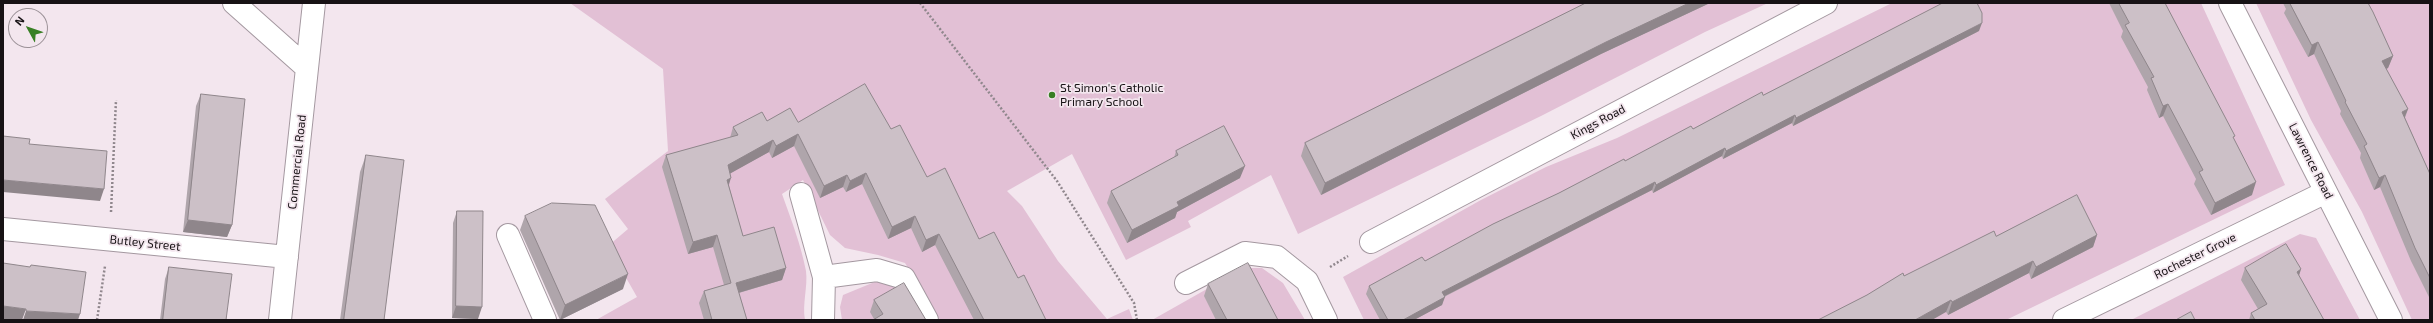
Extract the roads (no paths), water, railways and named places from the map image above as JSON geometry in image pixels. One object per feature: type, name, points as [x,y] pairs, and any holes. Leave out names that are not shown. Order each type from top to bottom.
[{"type":"street","points":[[234,3],[307,68]]},
{"type":"street","name":"Commercial Road","points":[[280,320],[314,3]]},
{"type":"street","name":"Kings Road","points":[[1371,242],[1826,3]]},
{"type":"street","name":"Lawrence Road","points":[[2230,3],[2391,320]]},
{"type":"street","name":"Rochester Grove","points":[[2064,320],[2326,192]]},
{"type":"street","points":[[800,194],[824,278],[823,320]]},
{"type":"street","name":"Butley Street","points":[[3,229],[286,257]]},
{"type":"street","points":[[508,235],[545,320]]},
{"type":"street","points":[[1186,283],[1245,253],[1277,257],[1306,281],[1326,320]]},
{"type":"street","points":[[824,278],[877,270],[904,278],[927,320]]},
{"type":"place","name":"St Simon's Catholic Primary School","points":[[1052,95]]}]
